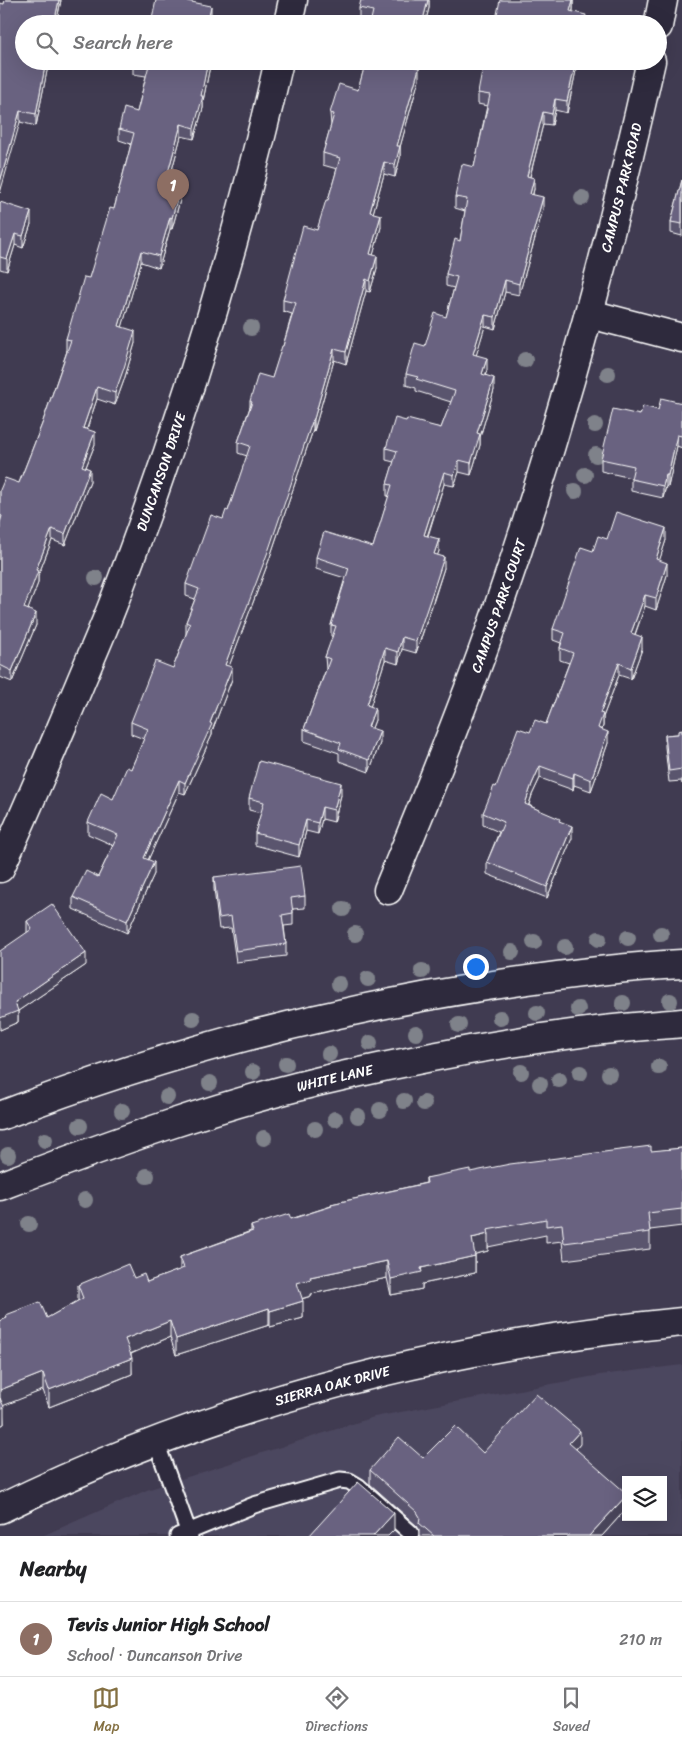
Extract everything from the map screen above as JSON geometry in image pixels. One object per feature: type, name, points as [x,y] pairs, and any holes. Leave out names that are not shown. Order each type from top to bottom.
[{"type":"street","points":[[290,15],[293,0]]},
{"type":"street","points":[[661,15],[664,0]]},
{"type":"street","name":"DUNCANSON DRIVE","points":[[0,868],[34,795],[114,600],[163,468],[214,308],[245,200],[277,70]]},
{"type":"street","name":"CAMPUS PARK ROAD","points":[[590,314],[627,168],[648,70]]},
{"type":"street","points":[[590,314],[682,338]]},
{"type":"street","name":"CAMPUS PARK COURT","points":[[388,890],[446,750],[499,606],[547,460],[590,314]]},
{"type":"street","points":[[0,1116],[70,1089],[186,1052],[304,1020],[423,996],[534,978],[682,964]]},
{"type":"street","name":"WHITE LANE","points":[[0,1186],[107,1145],[223,1108],[341,1076],[460,1052],[581,1033],[682,1023]]},
{"type":"street","name":"SIERRA OAK DRIVE","points":[[0,1509],[30,1494],[156,1442],[312,1390],[414,1364],[517,1343],[620,1328],[682,1322]]},
{"type":"lane","points":[[156,1442],[185,1534],[254,1505],[340,1480],[359,1487],[411,1533]]},
{"type":"shaded area","points":[[682,1365],[682,1536],[42,1536],[147,1490],[374,1417],[600,1375]]},
{"type":"building","points":[[5,0],[59,0],[56,15],[15,15],[15,70],[44,70],[36,114],[20,111],[0,182],[0,3],[4,4]]},
{"type":"building","points":[[156,0],[182,0],[211,6],[209,15],[153,15]]},
{"type":"building","points":[[361,0],[428,0],[424,15],[372,15],[373,11],[359,8]]},
{"type":"building","points":[[500,0],[573,0],[570,11],[586,15],[497,15]]},
{"type":"building","points":[[148,70],[206,70],[201,96],[203,96],[194,128],[181,124],[165,184],[180,188],[172,218],[170,217],[159,256],[141,251],[119,326],[135,331],[124,368],[115,393],[97,387],[83,428],[95,432],[82,466],[90,469],[65,534],[52,529],[36,570],[38,571],[24,608],[36,613],[12,671],[0,665],[0,523],[2,516],[0,515],[0,490],[5,478],[19,483],[42,424],[71,340],[66,339],[84,277],[89,278],[110,208],[114,209],[134,133],[119,129],[124,108],[137,112]]},
{"type":"building","points":[[364,70],[418,70],[397,146],[400,146],[395,165],[384,162],[370,212],[381,215],[370,254],[377,256],[370,281],[366,279],[346,352],[334,349],[314,419],[269,549],[225,665],[232,667],[210,723],[212,724],[185,783],[179,780],[144,858],[154,862],[127,921],[73,897],[86,871],[98,877],[118,835],[88,822],[101,793],[113,799],[127,767],[131,769],[148,729],[131,722],[155,661],[173,668],[190,624],[186,622],[199,589],[186,584],[211,515],[223,519],[226,510],[228,511],[250,446],[238,442],[252,402],[250,401],[258,374],[272,378],[296,303],[283,300],[303,226],[317,230],[340,158],[323,153],[334,114],[330,113],[339,84],[358,90]]},
{"type":"building","points":[[482,70],[574,70],[567,101],[555,99],[552,114],[543,112],[527,176],[534,178],[530,194],[543,197],[519,284],[505,280],[495,317],[485,315],[473,354],[487,358],[482,374],[494,378],[477,433],[480,434],[471,463],[459,460],[454,475],[444,472],[424,535],[439,539],[434,554],[444,557],[416,641],[402,637],[398,652],[385,648],[367,705],[375,708],[368,727],[380,731],[369,760],[339,749],[341,743],[304,729],[330,659],[325,657],[336,626],[331,625],[349,568],[316,557],[324,532],[373,547],[392,485],[387,484],[397,451],[386,448],[395,418],[406,421],[407,419],[441,428],[455,391],[406,374],[415,343],[425,346],[435,313],[446,317],[457,277],[446,274],[455,239],[460,241],[467,199],[455,197],[462,164],[474,167],[490,95],[478,93]]},
{"type":"building","points":[[682,180],[682,224],[671,222]]},
{"type":"building","points":[[0,202],[31,212],[23,236],[15,234],[7,259],[0,257]]},
{"type":"building","points":[[661,398],[682,403],[682,436],[677,435],[668,475],[666,475],[663,486],[631,479],[634,466],[601,459],[613,409],[640,415],[643,406],[658,410]]},
{"type":"building","points":[[616,512],[666,528],[656,559],[667,563],[656,598],[645,595],[631,633],[642,637],[631,668],[619,663],[600,713],[603,714],[598,728],[608,732],[591,780],[574,773],[573,778],[540,766],[532,784],[525,804],[572,826],[547,887],[487,862],[504,822],[483,813],[494,786],[496,787],[518,728],[530,732],[535,720],[546,724],[573,653],[560,648],[565,633],[553,629],[581,547],[593,551],[598,536],[607,539]]},
{"type":"building","points":[[682,730],[682,769],[669,771],[665,735],[678,734],[678,731]]},
{"type":"building","points":[[259,761],[341,783],[334,810],[322,807],[318,823],[306,820],[299,845],[255,833],[264,802],[249,798]]},
{"type":"building","points":[[301,866],[305,896],[291,898],[293,913],[282,915],[286,944],[236,951],[231,916],[219,918],[214,877]]},
{"type":"building","points":[[52,904],[86,953],[15,1002],[18,1011],[0,1018],[0,951],[32,929],[27,921]]},
{"type":"building","points":[[651,1146],[651,1151],[682,1148],[682,1209],[648,1213],[650,1232],[564,1243],[562,1224],[546,1226],[546,1219],[487,1230],[488,1234],[472,1238],[475,1256],[421,1268],[422,1272],[391,1279],[387,1261],[310,1277],[311,1279],[297,1283],[303,1301],[270,1311],[269,1308],[176,1339],[170,1321],[125,1339],[132,1358],[49,1390],[43,1373],[0,1390],[0,1321],[7,1318],[6,1315],[40,1302],[47,1318],[83,1298],[78,1285],[128,1264],[134,1278],[144,1274],[147,1282],[184,1268],[180,1257],[253,1231],[251,1226],[289,1214],[291,1219],[332,1206],[331,1204],[427,1183],[426,1178],[470,1169],[470,1172],[510,1164]]},
{"type":"building","points":[[536,1394],[580,1431],[569,1443],[622,1489],[622,1500],[589,1536],[434,1536],[419,1523],[420,1517],[417,1512],[370,1470],[399,1437],[423,1458],[455,1426],[483,1453]]},
{"type":"building","points":[[0,1398],[4,1407],[0,1409]]},
{"type":"building","points":[[358,1482],[394,1513],[373,1536],[309,1536]]},
{"type":"place","name":"Tevis Junior High School","points":[[173,210]]}]
